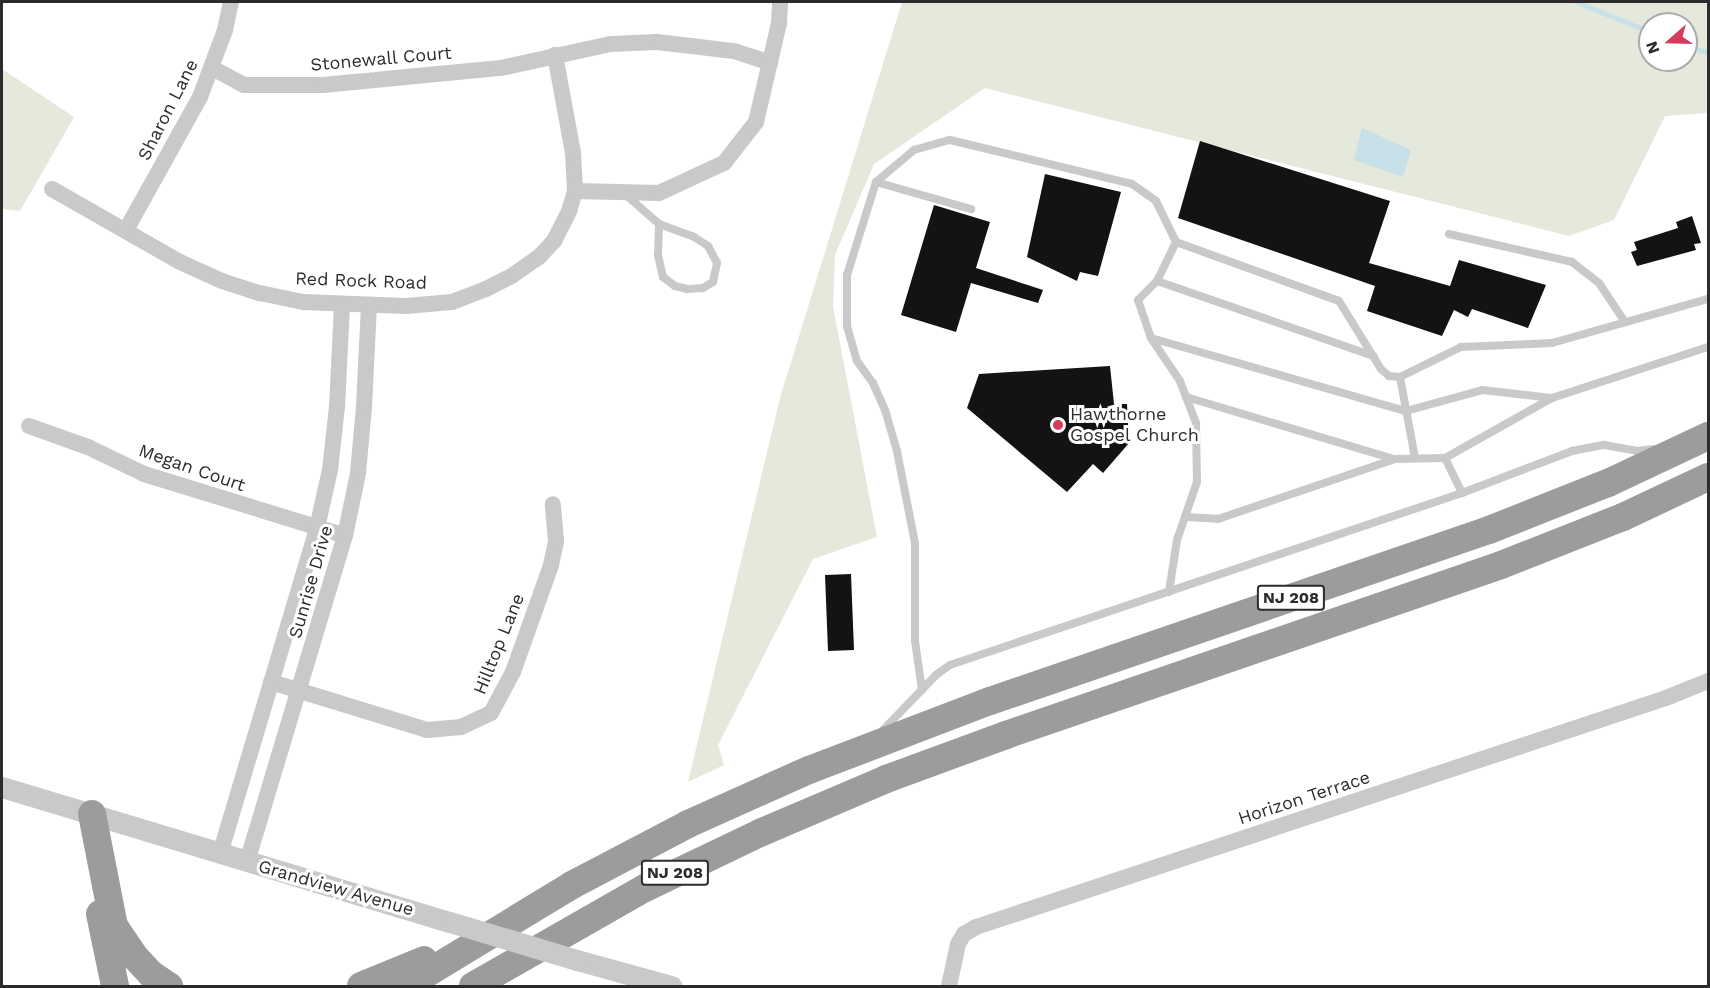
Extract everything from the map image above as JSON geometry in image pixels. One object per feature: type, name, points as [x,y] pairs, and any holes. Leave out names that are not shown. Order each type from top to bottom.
[{"type":"highway","name":"NJ 208","points":[[406,987],[513,919],[688,824],[868,745],[1011,693],[1489,530],[1608,483],[1708,434]]},
{"type":"highway","name":"NJ 208","points":[[473,987],[528,953],[704,859],[886,779],[1016,731],[1491,569],[1623,517],[1708,477]]},
{"type":"highway","points":[[92,814],[90,857],[115,987]]},
{"type":"highway","points":[[92,814],[114,926],[135,957],[151,974],[169,987]]},
{"type":"highway","points":[[361,987],[513,919]]},
{"type":"street","name":"Sharon Lane","points":[[126,230],[200,97],[212,68],[231,2]]},
{"type":"street","points":[[575,191],[658,193],[724,163],[756,122],[779,22],[780,2]]},
{"type":"street","points":[[555,55],[610,44],[657,42],[734,51],[770,63]]},
{"type":"street","name":"Stonewall Court","points":[[212,68],[244,85],[323,85],[501,68],[555,55]]},
{"type":"street","name":"Red Rock Road","points":[[52,189],[180,262],[222,281],[303,302],[406,306],[452,302],[486,289],[513,275],[539,257],[554,241],[569,212],[575,191],[573,153],[555,55]]},
{"type":"street","name":"Sunrise Drive","points":[[220,854],[317,528],[330,470],[337,407],[342,304]]},
{"type":"street","name":"Sunrise Drive","points":[[247,862],[345,536],[361,440],[369,305]]},
{"type":"street","name":"Megan Court","points":[[29,426],[87,447],[144,474],[345,536]]},
{"type":"street","name":"Hilltop Lane","points":[[271,682],[427,730],[461,727],[491,713],[513,672],[551,565],[556,541],[553,504]]},
{"type":"street","name":"Horizon Terrace","points":[[949,987],[958,944],[964,934],[976,927],[1666,698],[1708,681]]},
{"type":"street","name":"Grandview Avenue","points":[[2,787],[671,987]]},
{"type":"street","points":[[485,987],[528,953]]},
{"type":"lane","points":[[922,690],[915,641],[915,543],[897,451],[885,410],[873,383],[857,361],[848,327],[847,275],[876,182],[914,150],[950,140],[1132,184],[1156,201],[1176,242],[1339,300],[1373,356],[1389,376],[1400,377],[1461,347],[1552,343],[1708,299]]},
{"type":"lane","points":[[876,182],[971,209]]},
{"type":"lane","points":[[623,192],[658,224],[694,237],[708,246],[717,263],[712,282],[704,288],[687,289],[675,286],[663,277],[658,255],[658,224]]},
{"type":"lane","points":[[1449,234],[1572,262],[1599,283],[1625,322]]},
{"type":"lane","points":[[1169,592],[1177,540],[1197,482],[1196,423],[1180,381],[1151,338],[1138,300],[1157,281],[1176,242]]},
{"type":"lane","points":[[1157,281],[1373,356]]},
{"type":"lane","points":[[1151,338],[1406,411],[1482,390],[1552,398]]},
{"type":"lane","points":[[1185,517],[1218,519],[1395,459],[1445,458],[1552,398],[1708,347]]},
{"type":"lane","points":[[1400,377],[1415,458]]},
{"type":"lane","points":[[1186,397],[1395,459]]},
{"type":"lane","points":[[868,745],[936,675],[950,665],[1462,493],[1590,446],[1604,445],[1636,451],[1674,444],[1708,434]]},
{"type":"lane","points":[[1445,458],[1462,493]]},
{"type":"shaded area","points":[[902,2],[1708,2],[1708,113],[1665,116],[1614,220],[1569,236],[985,88],[874,164],[835,255],[833,307],[877,537],[813,559],[718,745],[724,765],[688,782],[780,398]]},
{"type":"shaded area","points":[[2,69],[74,117],[20,211],[2,209]]},
{"type":"water","points":[[1362,128],[1411,150],[1403,177],[1354,160]]},
{"type":"building","points":[[1200,141],[1390,201],[1369,263],[1450,286],[1459,260],[1546,285],[1528,328],[1472,309],[1468,317],[1454,310],[1442,336],[1367,311],[1375,286],[1178,218]]},
{"type":"building","points":[[1045,174],[1121,192],[1098,276],[1080,272],[1077,281],[1027,257]]},
{"type":"building","points":[[934,205],[990,222],[976,268],[1043,290],[1038,303],[971,283],[956,332],[901,315]]},
{"type":"building","points":[[1692,216],[1701,243],[1694,244],[1696,250],[1637,266],[1631,252],[1637,250],[1634,242],[1678,228],[1676,222]]},
{"type":"building","name":"Hawthorne Gospel Church","points":[[1110,366],[1114,404],[1127,404],[1129,443],[1103,473],[1093,464],[1067,492],[967,408],[979,374]]},
{"type":"building","points":[[851,574],[854,650],[828,651],[825,575]]},
{"type":"waterway","points":[[1577,2],[1638,27]]},
{"type":"waterway","points":[[1698,50],[1708,52]]},
{"type":"place","name":"Hawthorne Gospel Church","points":[[1058,425]]}]
